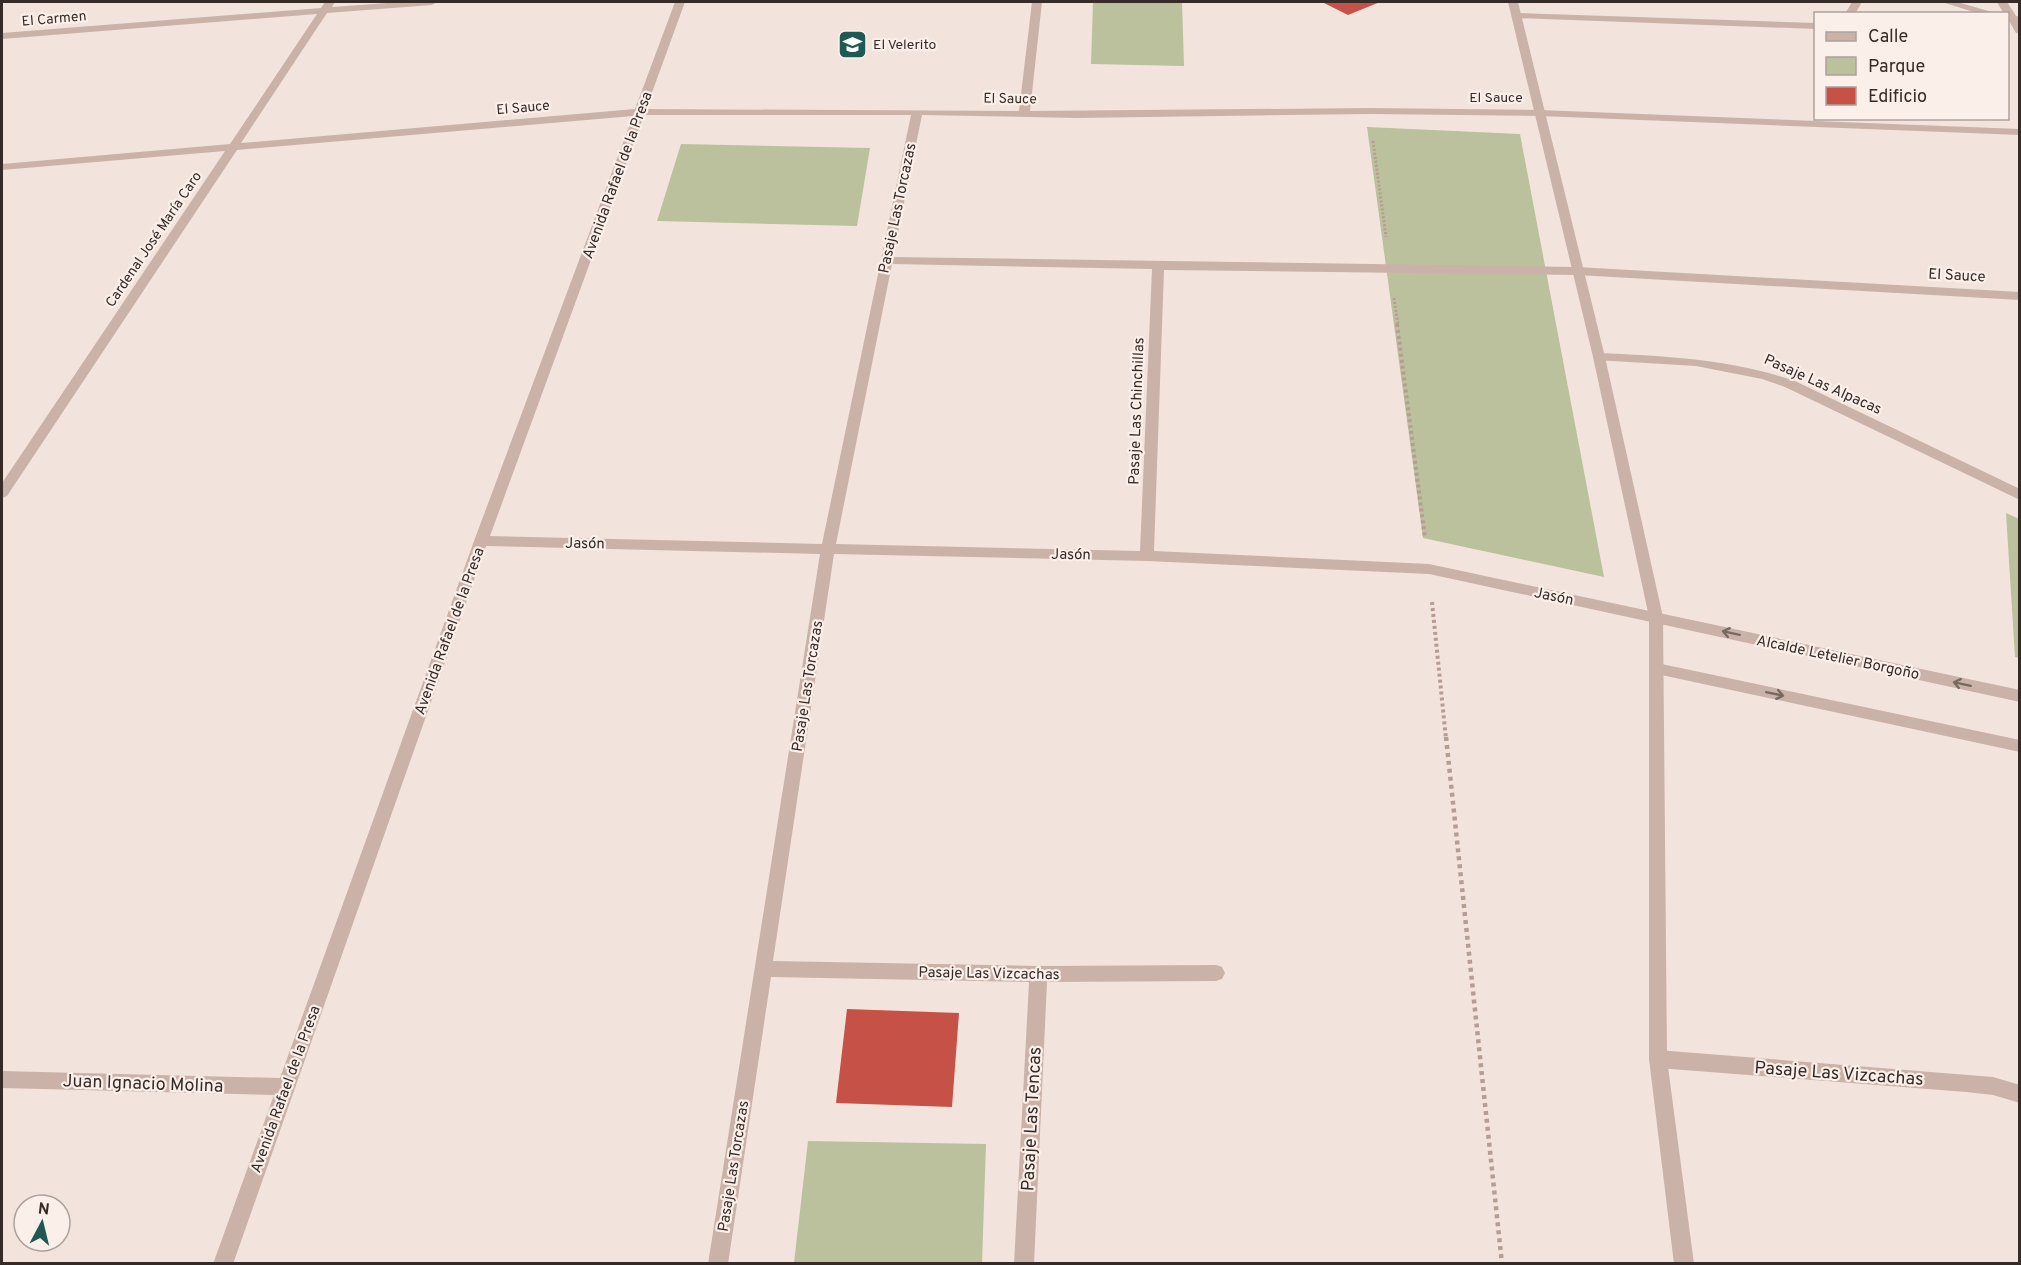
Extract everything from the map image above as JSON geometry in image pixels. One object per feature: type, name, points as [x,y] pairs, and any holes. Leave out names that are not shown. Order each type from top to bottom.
[{"type":"street","name":"El Carmen","points":[[2,36],[327,6],[432,2]]},
{"type":"street","name":"Avenida Rafael de la Presa","points":[[223,1263],[481,541],[680,2]]},
{"type":"street","points":[[1024,113],[1037,2]]},
{"type":"street","points":[[1514,2],[1599,357],[1656,617],[1658,1059],[1684,1263]]},
{"type":"street","points":[[1947,2],[1986,12]]},
{"type":"street","name":"Cardenal José María Caro","points":[[2,493],[327,6]]},
{"type":"street","points":[[1517,16],[1814,26]]},
{"type":"street","points":[[2012,19],[2019,31]]},
{"type":"street","name":"El Sauce","points":[[2,167],[641,112],[1370,111],[1540,113],[2019,132]]},
{"type":"street","name":"Pasaje Las Torcazas","points":[[718,1263],[828,548],[917,112]]},
{"type":"street","name":"El Sauce","points":[[886,260],[1577,271],[2019,296]]},
{"type":"street","name":"Pasaje Las Chinchillas","points":[[1147,556],[1158,266]]},
{"type":"street","name":"Pasaje Las Alpacas","points":[[1599,357],[1716,363],[1763,374],[1790,384],[2019,495]]},
{"type":"street","name":"Jasón","points":[[481,541],[1147,556],[1429,569],[1656,617]]},
{"type":"street","name":"Alcalde Letelier Borgoño","points":[[1656,617],[2019,696]]},
{"type":"street","points":[[1657,669],[2019,746]]},
{"type":"street","name":"Pasaje Las Vizcachas","points":[[763,969],[1038,974],[1216,973]]},
{"type":"street","name":"Pasaje Las Tencas","points":[[1024,1263],[1038,974]]},
{"type":"street","name":"Pasaje Las Vizcachas","points":[[1658,1059],[1966,1083],[1993,1086],[2019,1094]]},
{"type":"street","name":"Juan Ignacio Molina","points":[[2,1078],[285,1087]]},
{"type":"path","points":[[1370,111],[1429,569],[1502,1263]]},
{"type":"green space","points":[[1093,2],[1182,2],[1184,66],[1091,64]]},
{"type":"green space","points":[[1367,127],[1520,134],[1604,577],[1423,538]]},
{"type":"green space","points":[[681,144],[870,148],[857,226],[657,221]]},
{"type":"green space","points":[[2006,513],[2019,519],[2019,658],[2015,657]]},
{"type":"green space","points":[[808,1141],[986,1144],[982,1263],[794,1263]]},
{"type":"building","points":[[1322,2],[1380,2],[1348,15]]},
{"type":"building","points":[[847,1009],[959,1013],[952,1107],[836,1103]]},
{"type":"place","name":"El Velerito","points":[[852,44]]}]
